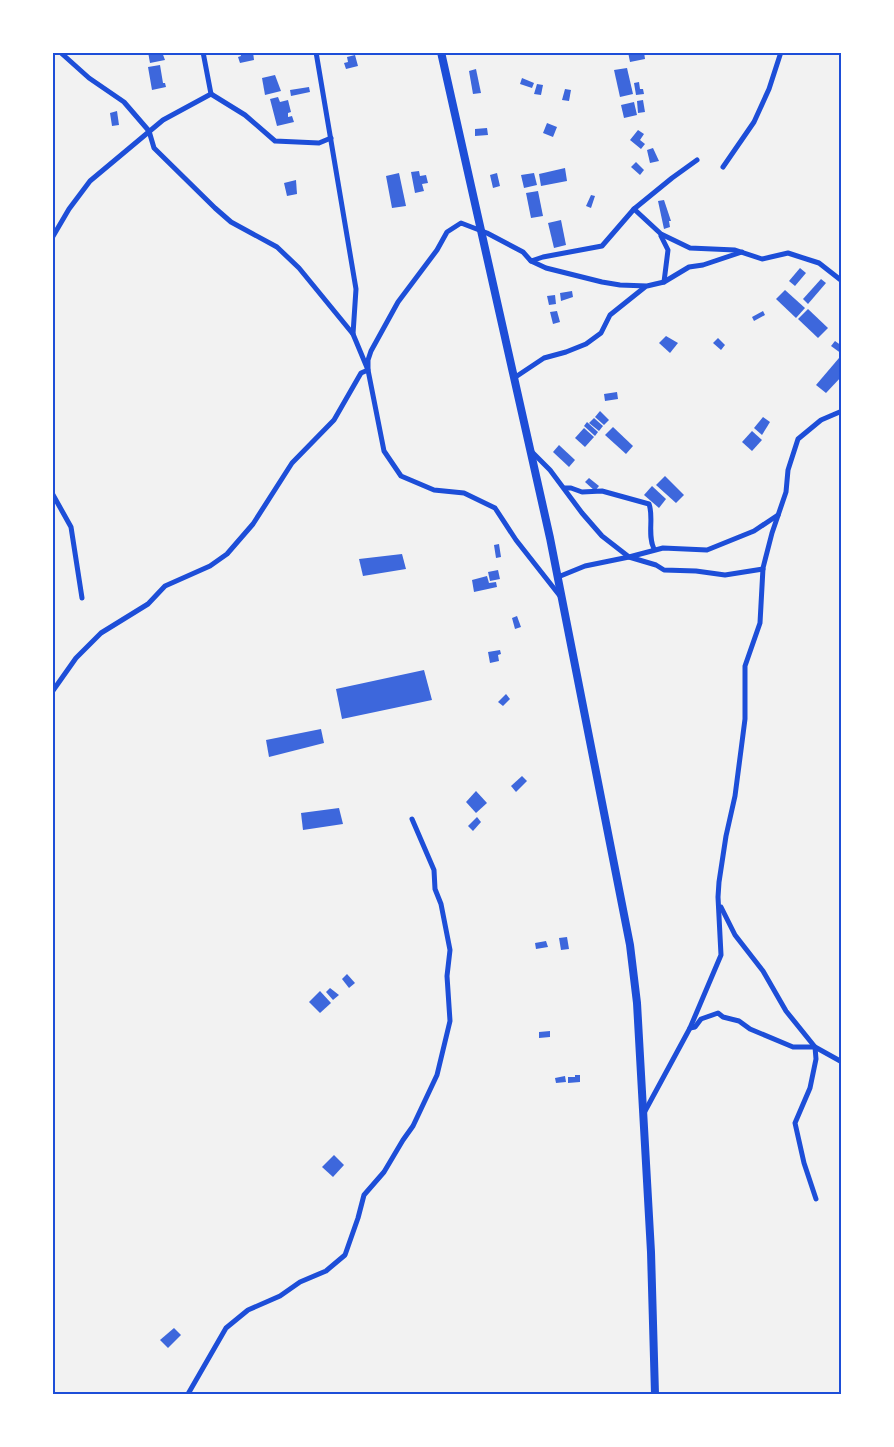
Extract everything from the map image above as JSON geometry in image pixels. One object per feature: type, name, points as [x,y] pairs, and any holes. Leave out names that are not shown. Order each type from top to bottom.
[{"type":"main road","points":[[441,52],[558,577],[630,945],[637,1003],[651,1252],[655,1395]]},
{"type":"street","points":[[60,52],[89,78],[124,102],[149,131],[154,148],[231,222],[285,254],[321,292],[353,334],[368,370]]},
{"type":"street","points":[[203,52],[211,94],[245,115],[275,141],[319,143],[332,138]]},
{"type":"street","points":[[316,52],[356,290],[353,334]]},
{"type":"street","points":[[723,167],[754,122],[781,52]]},
{"type":"street","points":[[52,238],[69,209],[90,181],[163,120],[211,94]]},
{"type":"street","points":[[531,261],[602,246],[634,209],[697,160]]},
{"type":"street","points":[[634,209],[661,234],[690,248],[742,252],[762,259],[788,253],[811,259],[842,281]]},
{"type":"street","points":[[561,597],[516,540],[495,508],[464,493],[434,490],[401,476],[384,451],[368,370],[371,351],[398,302],[437,250],[447,232],[461,223],[487,233],[523,252],[531,261],[546,268],[602,282],[647,286],[664,282],[689,267],[703,265],[742,252]]},
{"type":"street","points":[[661,234],[668,250],[664,282]]},
{"type":"street","points":[[514,378],[544,358],[586,344],[601,333],[610,315],[647,286]]},
{"type":"street","points":[[52,692],[76,658],[101,633],[148,604],[165,586],[210,566],[227,554],[253,524],[292,463],[333,420],[361,373],[368,370]]},
{"type":"street","points":[[643,1115],[690,1028],[721,955],[718,897],[745,719],[745,666],[760,623],[763,568],[786,492],[788,470],[798,439],[821,420],[842,411]]},
{"type":"street","points":[[530,449],[565,488],[602,536],[629,557],[656,565],[664,570],[696,571],[725,576],[763,568]]},
{"type":"street","points":[[565,488],[582,492],[602,491],[649,504],[651,507],[651,544],[654,549]]},
{"type":"street","points":[[52,494],[70,528],[82,598]]},
{"type":"street","points":[[558,577],[585,566],[654,549],[707,550],[754,531],[778,515]]},
{"type":"street","points":[[188,1395],[226,1328],[248,1310],[326,1271],[345,1255],[364,1194],[384,1172],[413,1126],[437,1075],[450,1021],[447,976],[450,950],[441,904],[435,888],[434,870],[412,819]]},
{"type":"street","points":[[718,897],[735,935],[763,971],[786,1011],[815,1047],[842,1062]]},
{"type":"street","points":[[690,1028],[695,1027],[701,1019],[718,1013],[793,1047],[815,1047]]},
{"type":"street","points":[[815,1047],[816,1059],[810,1088],[795,1124],[804,1163],[816,1199]]},
{"type":"building","points":[[148,52],[162,52],[165,60],[150,63]]},
{"type":"building","points":[[240,52],[253,52],[254,60],[240,63],[238,57],[241,56]]},
{"type":"building","points":[[628,52],[644,52],[645,59],[630,62]]},
{"type":"building","points":[[355,55],[358,66],[346,69],[344,63],[348,62],[347,57]]},
{"type":"building","points":[[160,65],[163,83],[166,87],[152,90],[148,67]]},
{"type":"building","points":[[627,68],[633,94],[620,97],[614,70]]},
{"type":"building","points":[[476,69],[481,93],[473,94],[469,71]]},
{"type":"building","points":[[275,75],[281,91],[265,95],[262,78]]},
{"type":"building","points":[[522,78],[534,83],[532,88],[520,84]]},
{"type":"building","points":[[639,82],[644,94],[636,95],[634,83]]},
{"type":"building","points":[[537,84],[543,85],[541,95],[534,94]]},
{"type":"building","points":[[309,87],[310,92],[291,96],[290,90]]},
{"type":"building","points":[[565,89],[571,90],[569,101],[562,100]]},
{"type":"building","points":[[278,97],[280,102],[288,100],[291,112],[288,113],[288,117],[292,116],[294,122],[277,126],[270,99]]},
{"type":"building","points":[[643,100],[645,112],[638,113],[637,101]]},
{"type":"building","points":[[634,102],[637,115],[624,118],[621,105]]},
{"type":"building","points":[[117,111],[119,125],[112,126],[110,113]]},
{"type":"building","points":[[547,123],[557,127],[553,137],[543,133]]},
{"type":"building","points":[[487,128],[488,135],[475,136],[475,129]]},
{"type":"building","points":[[638,130],[644,134],[640,140],[645,144],[641,149],[630,140]]},
{"type":"building","points":[[653,148],[659,161],[650,163],[647,150]]},
{"type":"building","points":[[636,162],[644,170],[640,175],[631,167]]},
{"type":"building","points":[[565,168],[567,181],[541,186],[539,174]]},
{"type":"building","points":[[419,171],[420,176],[426,175],[428,183],[422,184],[424,191],[415,193],[411,172]]},
{"type":"building","points":[[399,173],[406,206],[392,208],[386,176]]},
{"type":"building","points":[[497,173],[500,186],[493,188],[490,175]]},
{"type":"building","points":[[534,173],[537,185],[524,188],[521,175]]},
{"type":"building","points":[[296,180],[297,194],[287,196],[284,183]]},
{"type":"building","points":[[538,191],[543,216],[531,218],[526,193]]},
{"type":"building","points":[[591,195],[595,196],[591,208],[586,206]]},
{"type":"building","points":[[664,200],[671,221],[669,221],[670,227],[664,229],[658,201]]},
{"type":"building","points":[[561,220],[566,245],[554,248],[548,223]]},
{"type":"building","points":[[800,268],[806,273],[795,286],[789,281]]},
{"type":"building","points":[[821,279],[826,283],[808,304],[803,299]]},
{"type":"building","points":[[785,290],[805,308],[796,318],[776,299]]},
{"type":"building","points":[[572,291],[573,297],[561,301],[560,293]]},
{"type":"building","points":[[555,295],[556,304],[549,305],[547,296]]},
{"type":"building","points":[[808,309],[828,328],[818,338],[798,319]]},
{"type":"building","points":[[557,311],[560,322],[553,324],[550,312]]},
{"type":"building","points":[[763,311],[765,315],[754,321],[752,317]]},
{"type":"building","points":[[666,336],[678,343],[670,353],[659,343]]},
{"type":"building","points":[[718,338],[725,345],[721,350],[713,343]]},
{"type":"building","points":[[835,341],[842,346],[842,354],[831,346]]},
{"type":"building","points":[[839,358],[842,360],[842,376],[826,393],[816,385]]},
{"type":"building","points":[[617,392],[618,399],[605,401],[604,394]]},
{"type":"building","points":[[600,411],[609,420],[604,425],[595,417]]},
{"type":"building","points":[[763,417],[770,422],[762,435],[754,428]]},
{"type":"building","points":[[594,418],[603,426],[599,431],[589,423]]},
{"type":"building","points":[[587,422],[598,432],[595,436],[584,426]]},
{"type":"building","points":[[613,427],[633,446],[626,454],[605,435]]},
{"type":"building","points":[[584,428],[594,437],[585,447],[575,438]]},
{"type":"building","points":[[752,431],[762,440],[752,451],[742,442]]},
{"type":"building","points":[[559,445],[575,460],[569,467],[553,452]]},
{"type":"building","points":[[665,476],[684,495],[676,503],[656,485]]},
{"type":"building","points":[[589,478],[599,486],[595,491],[585,482]]},
{"type":"building","points":[[652,486],[666,499],[659,508],[644,495]]},
{"type":"building","points":[[499,544],[501,557],[496,558],[494,545]]},
{"type":"building","points":[[402,554],[406,569],[363,576],[359,559]]},
{"type":"building","points":[[498,570],[500,579],[490,581],[488,572]]},
{"type":"building","points":[[487,576],[489,583],[496,582],[497,587],[474,592],[472,580]]},
{"type":"building","points":[[517,616],[521,627],[515,629],[512,618]]},
{"type":"building","points":[[500,650],[499,661],[490,663],[488,652]]},
{"type":"building","points":[[424,670],[432,700],[342,719],[336,689]]},
{"type":"building","points":[[506,694],[510,699],[503,706],[498,702]]},
{"type":"building","points":[[321,729],[324,743],[269,757],[266,740]]},
{"type":"building","points":[[522,776],[527,781],[516,792],[511,786]]},
{"type":"building","points":[[476,791],[487,803],[476,813],[466,802]]},
{"type":"building","points":[[339,808],[343,824],[303,830],[301,813]]},
{"type":"building","points":[[477,817],[481,822],[473,831],[468,826]]},
{"type":"building","points":[[567,937],[569,949],[561,950],[559,938]]},
{"type":"building","points":[[546,941],[548,947],[536,949],[535,943]]},
{"type":"building","points":[[347,974],[355,983],[349,988],[342,979]]},
{"type":"building","points":[[330,988],[339,995],[333,1000],[326,992]]},
{"type":"building","points":[[320,991],[331,1003],[320,1013],[309,1002]]},
{"type":"building","points":[[550,1031],[550,1037],[539,1038],[539,1032]]},
{"type":"building","points":[[575,1075],[580,1075],[580,1082],[568,1083],[568,1077],[575,1077]]},
{"type":"building","points":[[565,1076],[566,1082],[556,1083],[555,1078]]},
{"type":"building","points":[[334,1155],[344,1165],[333,1177],[322,1167]]},
{"type":"building","points":[[174,1328],[181,1335],[168,1348],[160,1340]]}]
